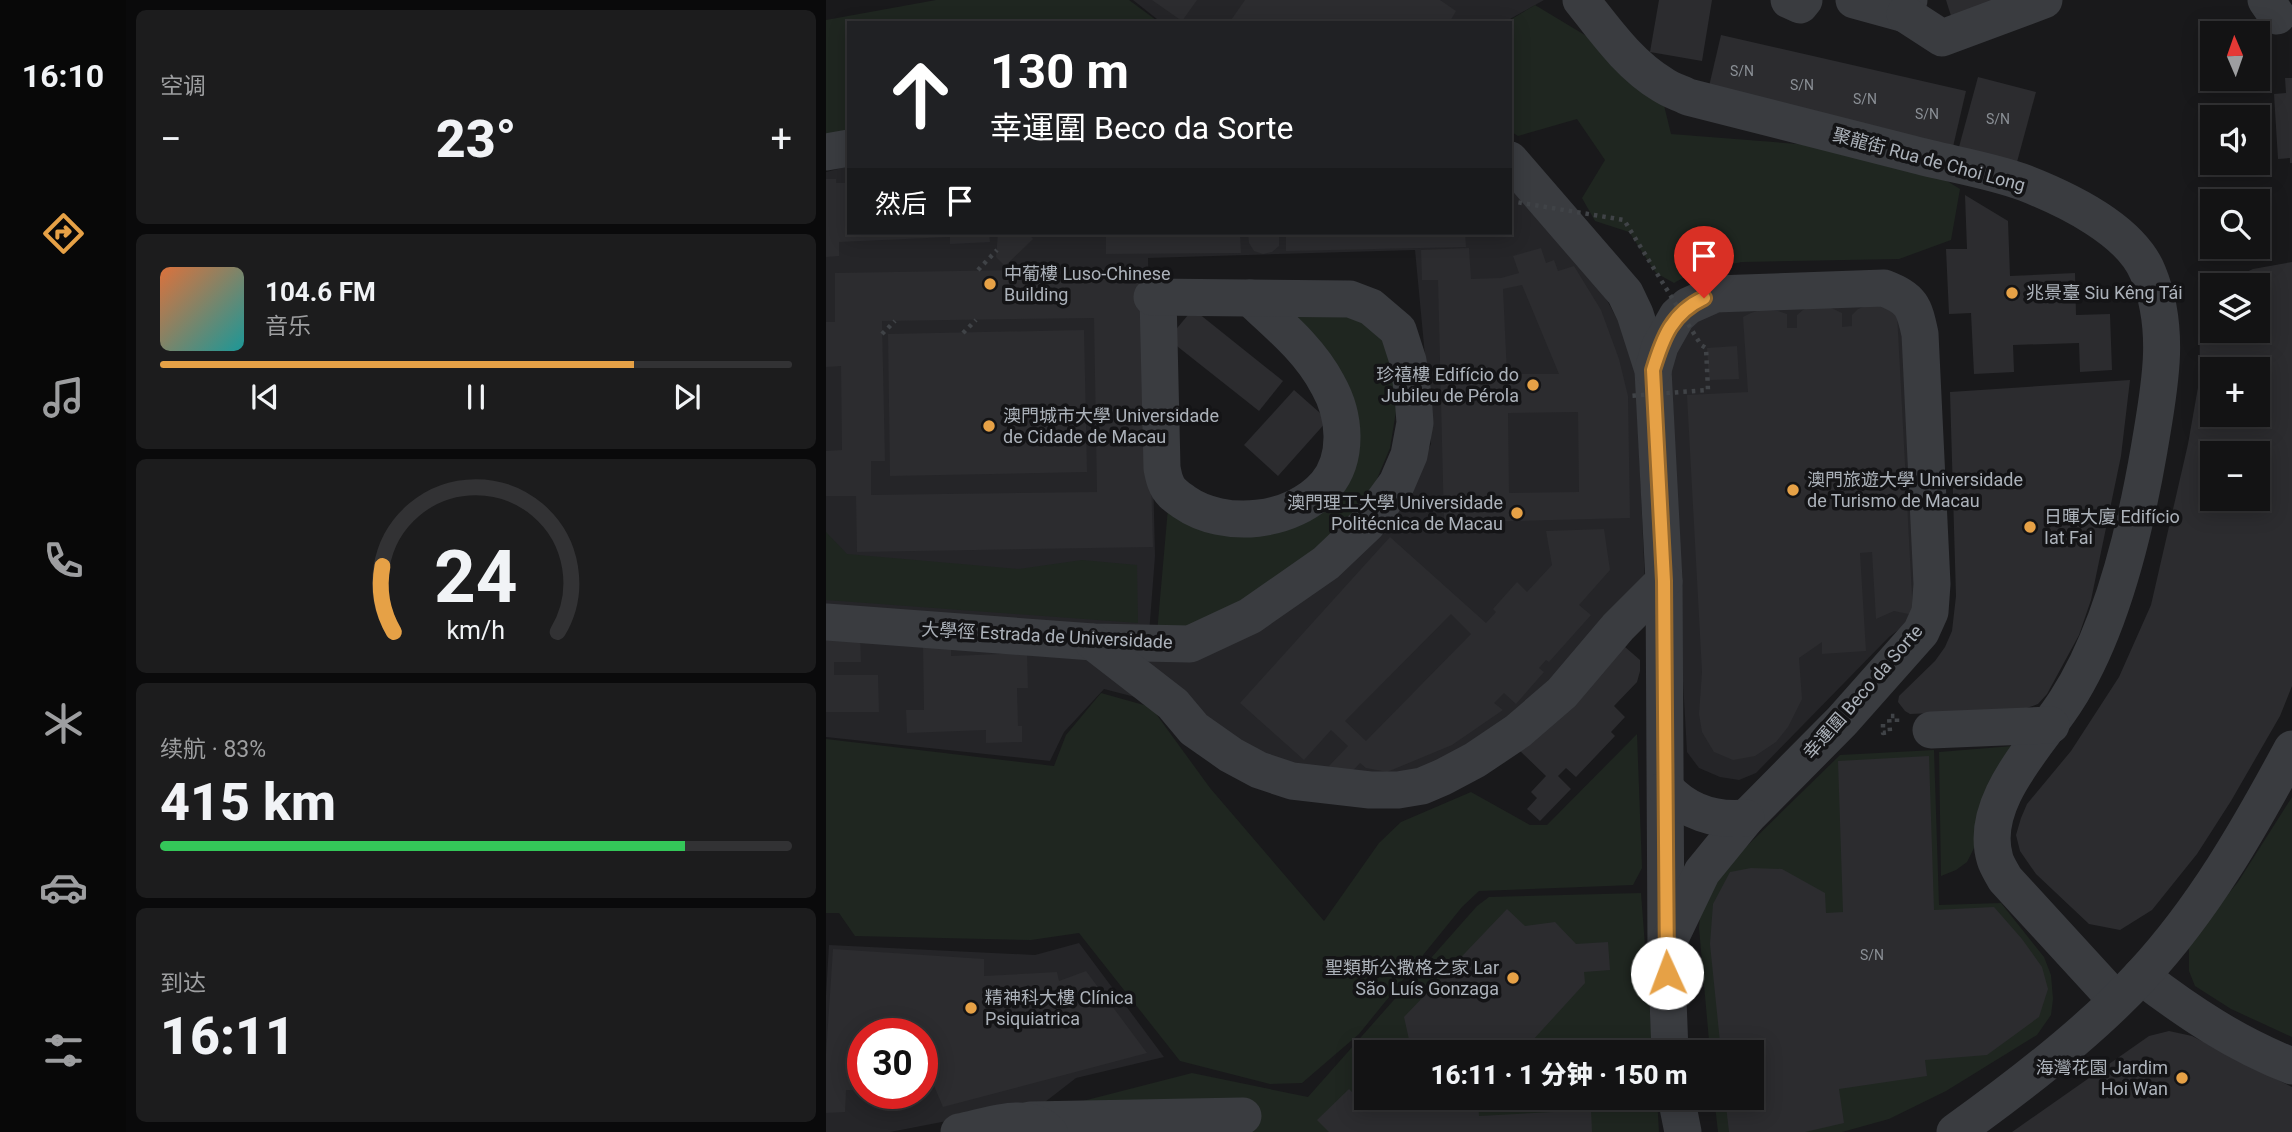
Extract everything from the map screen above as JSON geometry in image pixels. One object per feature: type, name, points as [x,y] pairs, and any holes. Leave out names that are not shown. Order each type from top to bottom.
[{"type":"street","name":"聚龍街 Rua de Choi Long","points":[[1581,0],[1619,48],[1641,69],[1662,85],[1688,97],[2023,183],[2081,211],[2120,235],[2133,249],[2148,272],[2162,328],[2163,351],[2145,472],[2108,612],[2093,654],[2074,689],[2014,775],[1999,803],[1992,824],[1995,861],[2005,879],[2129,988],[2193,1015],[2238,1042],[2292,1066]]},
{"type":"street","points":[[1789,0],[1800,5],[1804,0]]},
{"type":"street","points":[[1854,0],[1907,7],[1942,38],[2044,0]]},
{"type":"street","points":[[826,152],[847,148]]},
{"type":"street","points":[[1512,162],[1625,293],[1635,314],[1653,370],[1664,581],[1666,947],[1670,1040]]},
{"type":"street","name":"幸運圍 Beco da Sorte","points":[[1653,370],[1660,346],[1677,316],[1688,306],[1715,294],[1884,288],[1907,300],[1915,309],[1920,334],[1932,584],[1930,612],[1921,632],[1842,721],[1746,818],[1702,872],[1666,947]]},
{"type":"street","name":"大學徑 Estrada de Universidade","points":[[826,622],[1093,642],[1190,644],[1250,616],[1325,563],[1367,524],[1397,484],[1409,455],[1415,423],[1408,360],[1398,330],[1371,307],[1350,299],[1155,297],[1162,468],[1166,485],[1175,496],[1202,513],[1226,519],[1250,520],[1297,507],[1325,486],[1338,466],[1343,430],[1340,411],[1328,384],[1302,347],[1250,298]]},
{"type":"street","points":[[1093,642],[1172,704],[1194,729],[1231,755],[1270,774],[1292,781],[1370,790],[1398,790],[1422,786],[1475,760],[1518,731],[1562,693],[1618,627],[1664,581]]},
{"type":"street","points":[[1172,704],[1169,685],[1175,664],[1190,644]]},
{"type":"street","points":[[1931,730],[2051,725]]},
{"type":"street","points":[[1955,1132],[2020,1084],[2129,988],[2166,947],[2246,834],[2292,749]]},
{"type":"street","points":[[1665,789],[1678,802],[1705,814],[1726,820],[1746,818]]},
{"type":"street","points":[[1679,1110],[1683,1132]]},
{"type":"street","points":[[959,1132],[1019,1120],[1055,1126],[1243,1116]]},
{"type":"path","points":[[1512,201],[1624,220],[1701,345],[1706,348],[1709,390],[1628,396]]},
{"type":"path","points":[[978,270],[997,250]]},
{"type":"path","points":[[962,333],[976,320]]},
{"type":"path","points":[[882,334],[895,321]]},
{"type":"shaded area","points":[[936,0],[1129,0],[1157,21],[847,21],[847,136],[826,140],[826,20]]},
{"type":"shaded area","points":[[1133,0],[1544,0],[1507,21],[1159,21]]},
{"type":"shaded area","points":[[1535,5],[1613,52],[1662,97],[1671,134],[1848,148],[1918,163],[1960,189],[1951,240],[1899,259],[1742,262],[1695,271],[1674,283],[1656,273],[1629,232],[1595,221],[1582,198],[1605,160],[1577,119],[1518,136],[1512,132],[1512,21],[1508,21]]},
{"type":"shaded area","points":[[847,167],[847,235],[1512,235],[1512,178],[1601,289],[1625,334],[1636,377],[1645,585],[1551,691],[1418,780],[1307,778],[1189,711],[1104,689],[1064,732],[1050,761],[826,737],[826,628],[1175,652],[1414,480],[1431,444],[1431,419],[1415,250],[1148,258],[1155,556],[1149,634],[826,607],[826,172]]},
{"type":"shaded area","name":"澳門旅遊大學 Universidade de Turismo de Macau","points":[[1882,296],[1902,310],[1918,615],[1889,637],[1756,773],[1739,780],[1720,777],[1699,768],[1687,752],[1665,366],[1689,314]]},
{"type":"shaded area","points":[[1286,308],[1366,319],[1388,341],[1399,393],[1390,448],[1366,505],[1295,572],[1198,629],[1157,633],[1168,508],[1234,530],[1351,459]]},
{"type":"shaded area","points":[[826,532],[847,554],[1019,569],[1082,560],[1137,565],[1138,623],[826,600]]},
{"type":"shaded area","points":[[1101,693],[1151,707],[1210,788],[1324,921],[1379,843],[1401,822],[1471,792],[1530,825],[1547,825],[1637,734],[1642,868],[1633,885],[1479,891],[1462,907],[1359,1034],[1302,1083],[1270,1084],[1180,1061],[1079,933],[1031,940],[855,936],[839,913],[826,913],[826,739],[1054,766],[1066,735]]},
{"type":"shaded area","points":[[2013,746],[1977,828],[1974,848],[1967,862],[1941,876],[1939,752]]},
{"type":"shaded area","points":[[1934,750],[1939,905],[2001,903],[2044,957],[2051,975],[2051,1015],[2037,1035],[1946,1091],[1889,1119],[1842,1132],[1718,1132],[1715,1110],[1764,1110],[1764,1040],[1709,1040],[1699,928],[1701,904],[1709,883],[1840,755]]},
{"type":"shaded area","points":[[2292,797],[2292,1037],[2231,1009],[2195,986],[2189,971],[2189,948],[2198,931],[2238,882]]},
{"type":"shaded area","points":[[1641,893],[1652,1040],[1358,1040],[1477,906],[1489,897]]},
{"type":"shaded area","name":"精神科大樓 Clínica Psiquiatrica","points":[[1079,943],[1164,1057],[1076,1078],[1045,1102],[890,1132],[826,1132],[826,995],[829,945],[1035,955]]},
{"type":"shaded area","points":[[1354,1045],[1354,1110],[1658,1110],[1659,1132],[1061,1132],[1040,1112],[1192,1073],[1308,1097]]},
{"type":"building","points":[[1152,0],[1197,0],[1182,21]]},
{"type":"building","points":[[1245,0],[1440,0],[1456,11],[1450,21],[1230,21]]},
{"type":"building","points":[[1659,0],[1712,0],[1702,61],[1650,52]]},
{"type":"building","points":[[1946,0],[2013,0],[1952,19]]},
{"type":"building","points":[[1721,35],[1966,91],[1952,151],[1707,95]]},
{"type":"building","points":[[1978,77],[2036,92],[2017,162],[1959,147]]},
{"type":"building","points":[[2285,78],[2292,78],[2292,163],[2290,158],[2278,159],[2274,94],[2286,93]]},
{"type":"building","points":[[826,179],[847,183],[847,235],[989,235],[990,242],[950,244],[950,237],[839,242],[839,256],[826,257]]},
{"type":"building","name":"兆景臺 Siu Kêng Tái","points":[[1965,195],[2008,221],[2010,276],[2075,273],[2076,315],[2110,314],[2112,370],[2080,372],[2079,343],[2013,345],[2014,372],[1974,374],[1971,313],[1949,314],[1946,249],[1967,249]]},
{"type":"building","points":[[998,235],[1030,235],[1033,239],[1005,266],[996,257]]},
{"type":"building","points":[[1106,235],[1240,235],[1241,253],[1106,254]]},
{"type":"building","points":[[1248,235],[1279,235],[1279,246],[1272,252],[1263,254],[1254,251]]},
{"type":"building","points":[[1286,235],[1465,235],[1466,247],[1286,251]]},
{"type":"building","name":"珍禧樓 Edifício do Jubileu de Pérola","points":[[1469,248],[1471,279],[1501,278],[1519,273],[1513,256],[1541,248],[1546,263],[1554,260],[1558,271],[1574,266],[1601,310],[1619,359],[1628,396],[1630,518],[1444,523],[1438,280],[1422,280],[1421,250]],"holes":[[[1522,285],[1559,374],[1507,374],[1503,289]],[[1578,412],[1579,492],[1509,493],[1508,413]]]},
{"type":"building","points":[[2292,262],[2292,686],[2280,716],[2231,801],[2197,854],[2152,910],[2120,930],[2089,924],[2036,874],[2020,851],[2016,835],[2027,804],[2071,751],[2119,677],[2151,605],[2188,444],[2200,376],[2199,293],[2200,343],[2270,343],[2270,273],[2244,273]]},
{"type":"building","points":[[1145,268],[1153,547],[857,552],[856,496],[826,496],[826,451],[842,450],[841,366],[826,367],[826,322],[835,322],[835,273]],"holes":[[[1094,318],[1097,492],[871,495],[871,461],[885,461],[882,321]]]},
{"type":"building","name":"澳門旅遊大學 Universidade de Turismo de Macau","points":[[1874,303],[1897,313],[1913,615],[1894,611],[1876,619],[1872,552],[1860,553],[1866,651],[1822,654],[1822,642],[1799,658],[1802,699],[1788,727],[1776,742],[1755,756],[1733,760],[1714,752],[1702,732],[1699,714],[1702,672],[1687,395],[1748,392],[1743,317],[1751,313],[1760,310],[1778,311],[1787,314],[1787,328],[1797,328],[1797,315],[1803,310],[1827,306],[1842,313],[1842,327],[1852,326],[1852,315],[1858,309]]},
{"type":"building","points":[[1193,309],[1283,381],[1259,411],[1168,339]]},
{"type":"building","points":[[1084,330],[1087,472],[890,476],[888,334]]},
{"type":"building","points":[[1737,346],[1739,379],[1709,380],[1707,348]]},
{"type":"building","name":"日暉大廈 Edifício Iat Fai","points":[[2130,380],[2121,456],[2091,600],[2079,635],[2047,694],[2038,704],[2024,709],[1910,714],[1905,711],[1898,702],[1899,696],[1935,661],[1952,631],[1956,596],[1950,392]]},
{"type":"building","points":[[1294,390],[1328,420],[1278,476],[1244,445]]},
{"type":"building","points":[[1604,529],[1610,570],[1579,605],[1591,615],[1549,662],[1546,660],[1539,668],[1544,672],[1516,704],[1504,693],[1494,703],[1503,710],[1452,745],[1387,772],[1366,768],[1360,763],[1344,780],[1329,766],[1348,746],[1331,730],[1304,760],[1240,703],[1390,537],[1486,623],[1496,612],[1493,609],[1517,582],[1527,592],[1552,565],[1546,531]],"holes":[[[1451,614],[1471,634],[1366,741],[1345,721]]]},
{"type":"building","points":[[826,634],[860,634],[861,662],[834,662],[834,675],[878,675],[879,712],[826,712]]},
{"type":"building","points":[[1617,640],[1640,660],[1637,682],[1614,706],[1625,717],[1611,732],[1615,736],[1576,777],[1566,768],[1558,776],[1571,789],[1540,821],[1527,809],[1537,798],[1531,792],[1546,776],[1518,749]]},
{"type":"building","points":[[951,643],[951,656],[1027,653],[1028,688],[1017,688],[1018,726],[1022,726],[1022,742],[986,743],[986,730],[907,733],[906,710],[924,710],[923,644]]},
{"type":"building","points":[[1929,756],[1934,910],[1994,907],[2042,967],[2048,989],[2039,1017],[1987,1055],[1925,1060],[1927,1076],[1839,1089],[1844,1123],[1805,1132],[1729,1132],[1726,1110],[1764,1110],[1764,1040],[1720,1040],[1710,944],[1713,904],[1730,872],[1751,868],[1782,869],[1825,893],[1826,913],[1843,912],[1838,761]]},
{"type":"building","name":"聖類斯公撒格之家 Lar São Luís Gonzaga","points":[[1507,909],[1525,926],[1555,922],[1576,944],[1608,942],[1610,970],[1584,972],[1585,983],[1533,1040],[1409,1040],[1404,1017]]},
{"type":"building","name":"精神科大樓 Clínica Psiquiatrica","points":[[833,949],[984,959],[984,976],[1057,972],[1059,981],[1086,971],[1147,1053],[943,1107],[938,1095],[938,1018],[847,1018],[845,1112],[826,1113],[826,1054]]},
{"type":"building","name":"海灣花園 Jardim Hoi Wan","points":[[2169,1031],[2192,1036],[2292,1087],[2292,1132],[2012,1132],[2149,1036]]},
{"type":"building","points":[[1349,1089],[1354,1094],[1354,1110],[1479,1110],[1479,1116],[1591,1110],[1592,1132],[1329,1132],[1317,1120]]},
{"type":"place","name":"中葡樓 Luso-Chinese Building","points":[[990,284]]},
{"type":"place","name":"兆景臺 Siu Kêng Tái","points":[[2012,293]]},
{"type":"place","name":"珍禧樓 Edifício do Jubileu de Pérola","points":[[1533,385]]},
{"type":"place","name":"澳門城市大學 Universidade de Cidade de Macau","points":[[989,426]]},
{"type":"place","name":"澳門旅遊大學 Universidade de Turismo de Macau","points":[[1793,490]]},
{"type":"place","name":"澳門理工大學 Universidade Politécnica de Macau","points":[[1517,513]]},
{"type":"place","name":"日暉大廈 Edifício Iat Fai","points":[[2030,527]]},
{"type":"place","name":"聖類斯公撒格之家 Lar São Luís Gonzaga","points":[[1513,978]]},
{"type":"place","name":"精神科大樓 Clínica Psiquiatrica","points":[[971,1008]]},
{"type":"place","name":"海灣花園 Jardim Hoi Wan","points":[[2182,1078]]},
{"type":"route","points":[[1667,973],[1664,581],[1653,370],[1660,346],[1677,316],[1688,306],[1704,298]]}]
